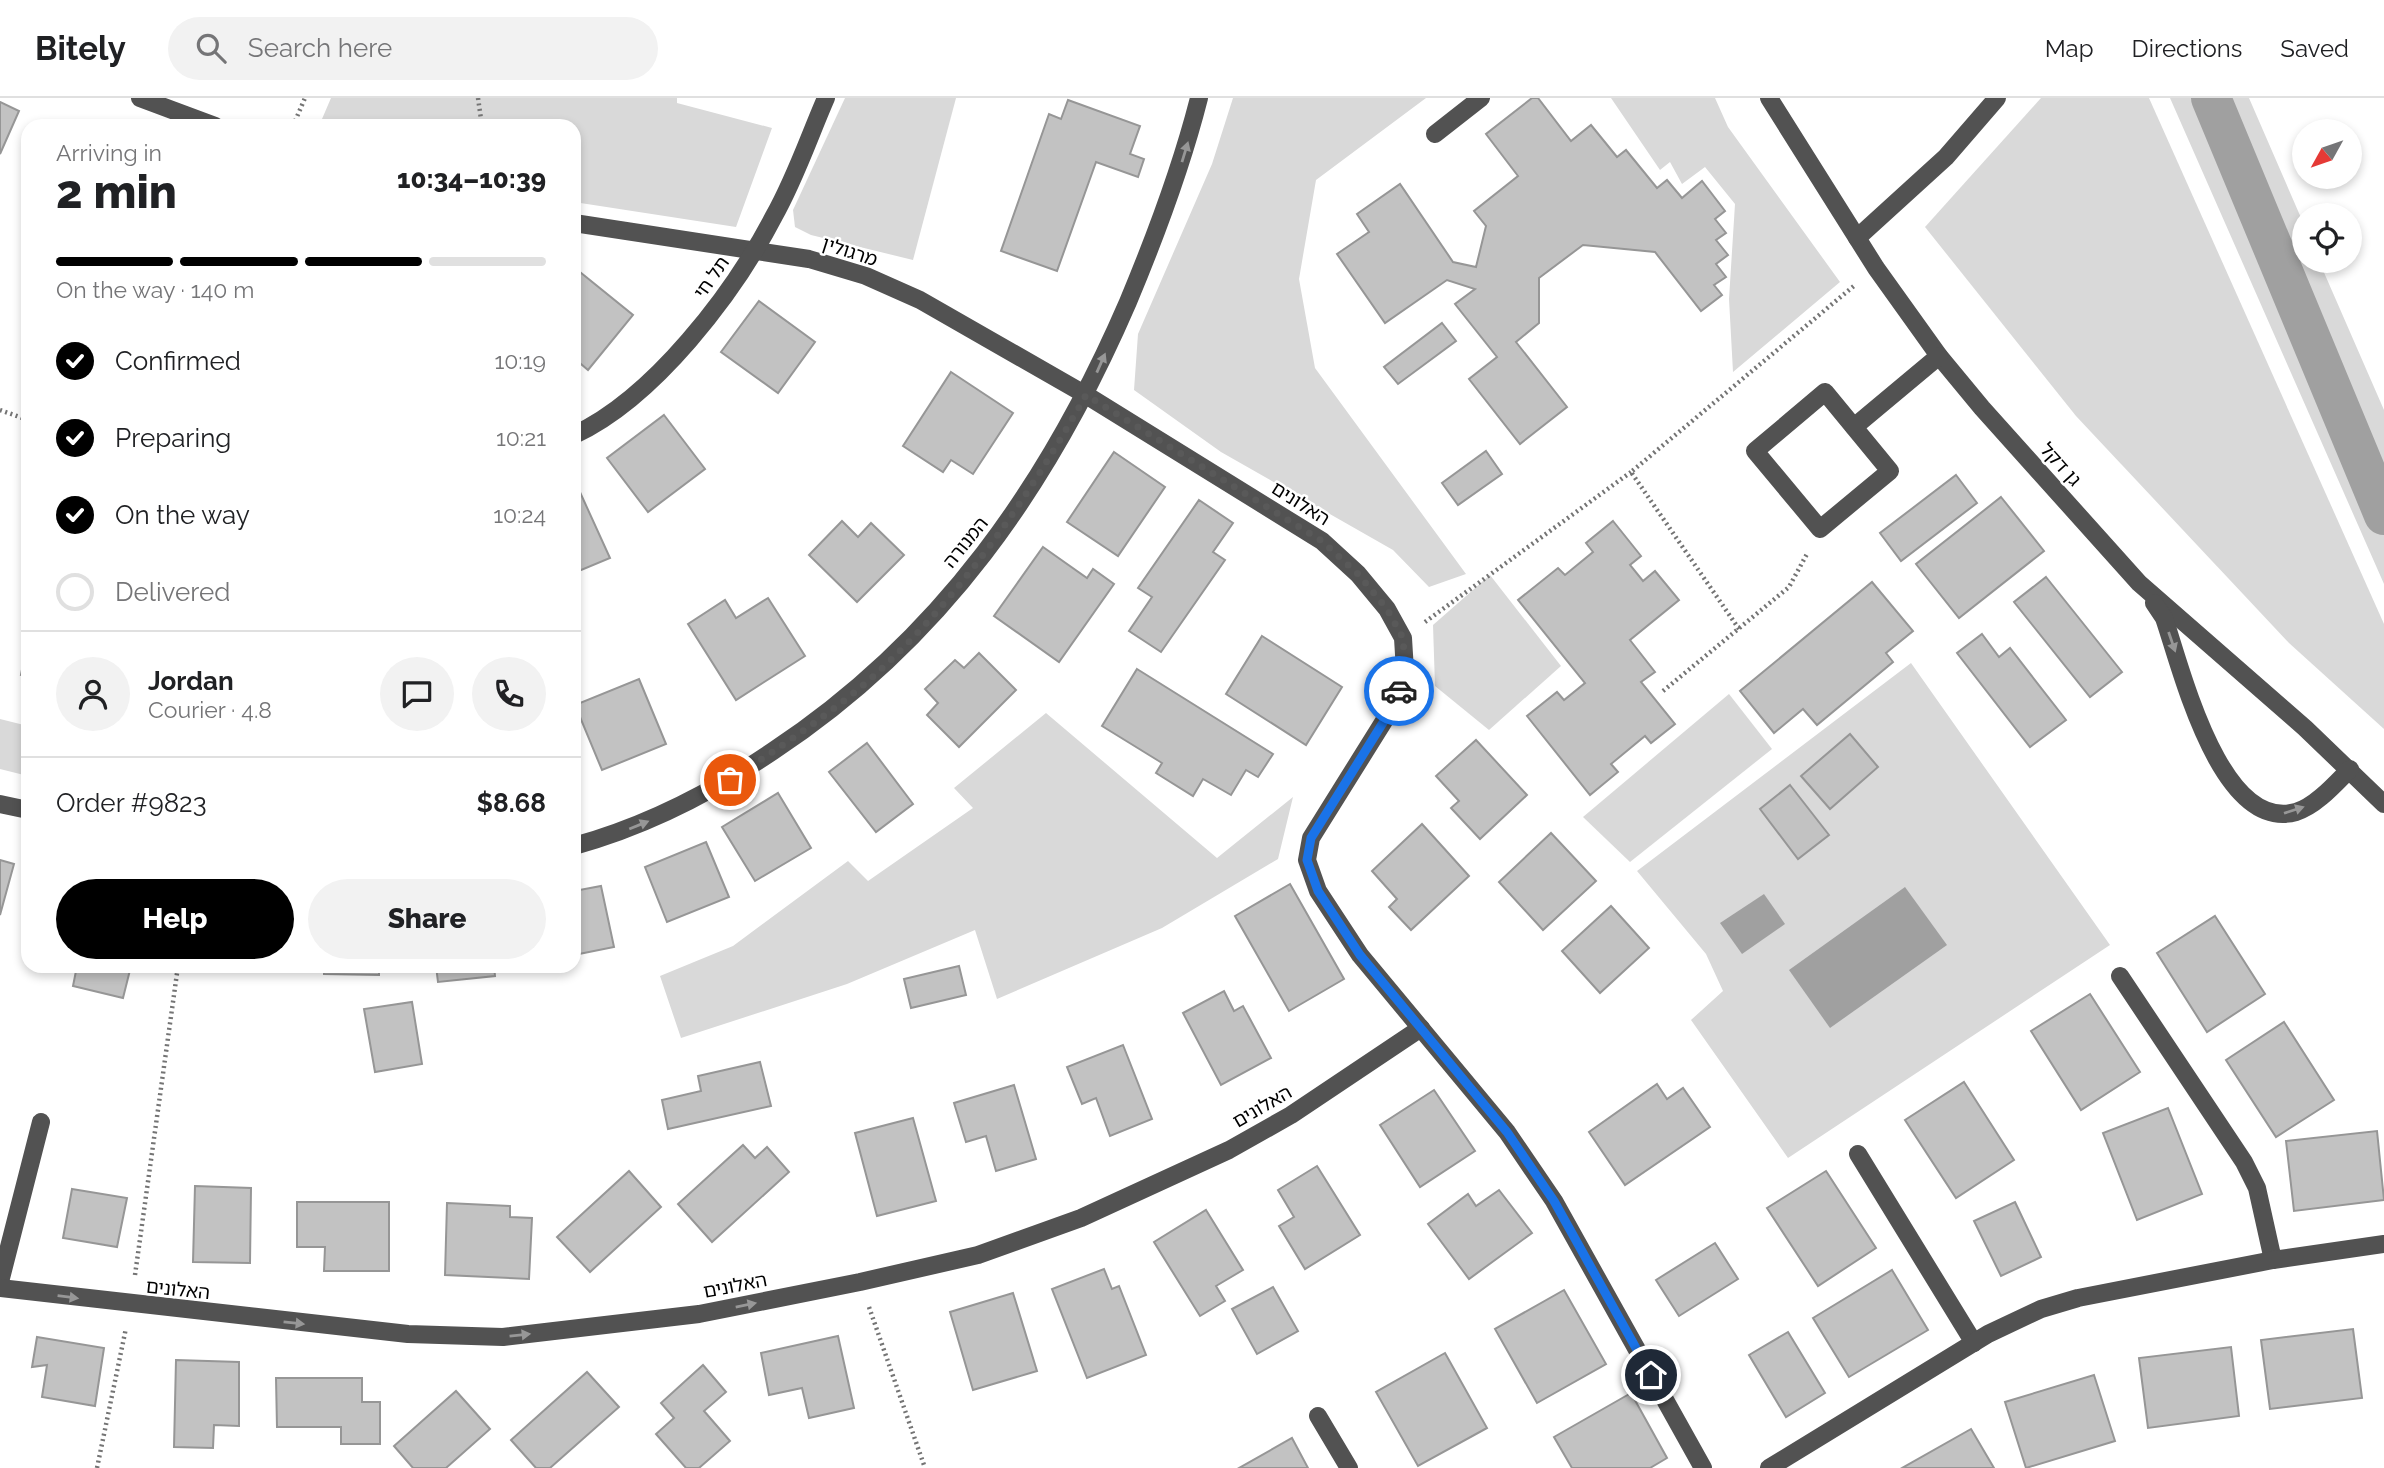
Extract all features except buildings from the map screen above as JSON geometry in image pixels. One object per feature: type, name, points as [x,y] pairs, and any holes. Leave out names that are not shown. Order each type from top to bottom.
[{"type":"street","points":[[140,98],[196,119]]},
{"type":"street","name":"תל חי","points":[[581,432],[596,425],[659,371],[705,322],[754,251],[775,215],[826,98]]},
{"type":"street","name":"המנורה","points":[[581,844],[614,835],[669,813],[730,780],[804,731],[867,682],[912,639],[1017,512],[1086,395],[1172,194],[1199,98]]},
{"type":"street","points":[[1435,134],[1480,98]]},
{"type":"street","name":"גן דקל","points":[[1769,98],[1857,238],[1939,356],[2139,583],[2350,769],[2384,804]]},
{"type":"street","points":[[1857,238],[1946,157],[1997,98]]},
{"type":"street","name":"מרגולין","points":[[581,224],[809,259],[877,281],[920,300],[1086,395]]},
{"type":"street","points":[[1854,427],[1939,356]]},
{"type":"street","points":[[1825,392],[1890,471],[1820,529],[1755,451],[1825,392]]},
{"type":"street","name":"האלונים","points":[[1086,395],[1322,541],[1358,574],[1387,609],[1403,638],[1405,671],[1394,705],[1311,838],[1307,860],[1318,891],[1360,955],[1507,1132],[1554,1201],[1703,1468]]},
{"type":"street","points":[[2139,583],[2164,618],[2202,730],[2220,767],[2253,804],[2283,814],[2298,812],[2328,791],[2350,769]]},
{"type":"street","points":[[0,804],[21,808]]},
{"type":"street","points":[[2120,976],[2244,1162],[2257,1188],[2273,1260]]},
{"type":"street","name":"האלונים","points":[[0,1288],[130,1305],[408,1334],[503,1337],[699,1314],[978,1255],[1081,1218],[1229,1150],[1291,1115],[1421,1028]]},
{"type":"street","points":[[0,1282],[41,1122]]},
{"type":"street","points":[[1858,1154],[1973,1343]]},
{"type":"street","points":[[1769,1468],[1973,1343],[2042,1309],[2078,1298],[2273,1260],[2384,1244]]},
{"type":"street","points":[[1318,1416],[1349,1468]]},
{"type":"path","points":[[296,119],[305,98]]},
{"type":"path","points":[[478,98],[481,119]]},
{"type":"path","points":[[0,410],[21,418]]},
{"type":"path","points":[[1403,638],[1631,472]]},
{"type":"path","points":[[1663,691],[1790,587],[1820,529]]},
{"type":"path","points":[[97,1468],[130,1305],[177,973]]},
{"type":"path","points":[[860,1282],[925,1468]]},
{"type":"shaded area","points":[[331,98],[677,98],[677,103],[772,128],[736,227],[581,203],[581,119],[322,119]]},
{"type":"shaded area","points":[[845,98],[956,98],[913,260],[811,235],[795,227],[793,210]]},
{"type":"shaded area","points":[[1233,98],[1426,98],[1316,180],[1299,279],[1315,368],[1466,574],[1429,587],[1393,550],[1221,452],[1134,390],[1138,334],[1212,164]]},
{"type":"shaded area","points":[[1611,98],[1715,98],[1728,127],[1840,282],[1733,372],[1729,299],[1735,204],[1705,167],[1682,184],[1670,162],[1660,170]]},
{"type":"shaded area","points":[[2041,98],[2149,98],[2384,624],[2384,729],[2289,643],[2076,416],[1925,227]]},
{"type":"shaded area","points":[[2170,98],[2249,98],[2295,203],[2292,203],[2292,273],[2324,273],[2384,410],[2384,584]]},
{"type":"shaded area","points":[[1490,575],[1561,666],[1489,730],[1435,686],[1433,625]]},
{"type":"shaded area","points":[[1911,663],[2110,945],[1788,1158],[1691,1020],[1723,991],[1706,954],[1637,871]]},
{"type":"shaded area","points":[[1729,694],[1772,749],[1630,862],[1583,817]]},
{"type":"shaded area","points":[[1046,713],[1217,858],[1293,797],[1278,859],[1162,928],[997,999],[975,930],[847,984],[681,1038],[660,976],[733,946],[848,861],[868,881],[973,808],[954,788]]},
{"type":"shaded area","points":[[0,719],[21,724],[21,774],[0,769]]},
{"type":"shaded area","points":[[1905,887],[1947,945],[1830,1028],[1789,970]]},
{"type":"shaded area","points":[[1764,894],[1785,924],[1742,954],[1720,923]]},
{"type":"waterway","points":[[2211,98],[2384,515]]},
{"type":"way so far","points":[[730,780],[804,731],[867,682],[912,639],[1017,512],[1086,395],[1322,541],[1358,574],[1387,609],[1403,638],[1405,671],[1399,691]]},
{"type":"route","points":[[1399,691],[1394,705],[1311,838],[1307,860],[1318,891],[1360,955],[1507,1132],[1554,1201],[1651,1375]]}]
